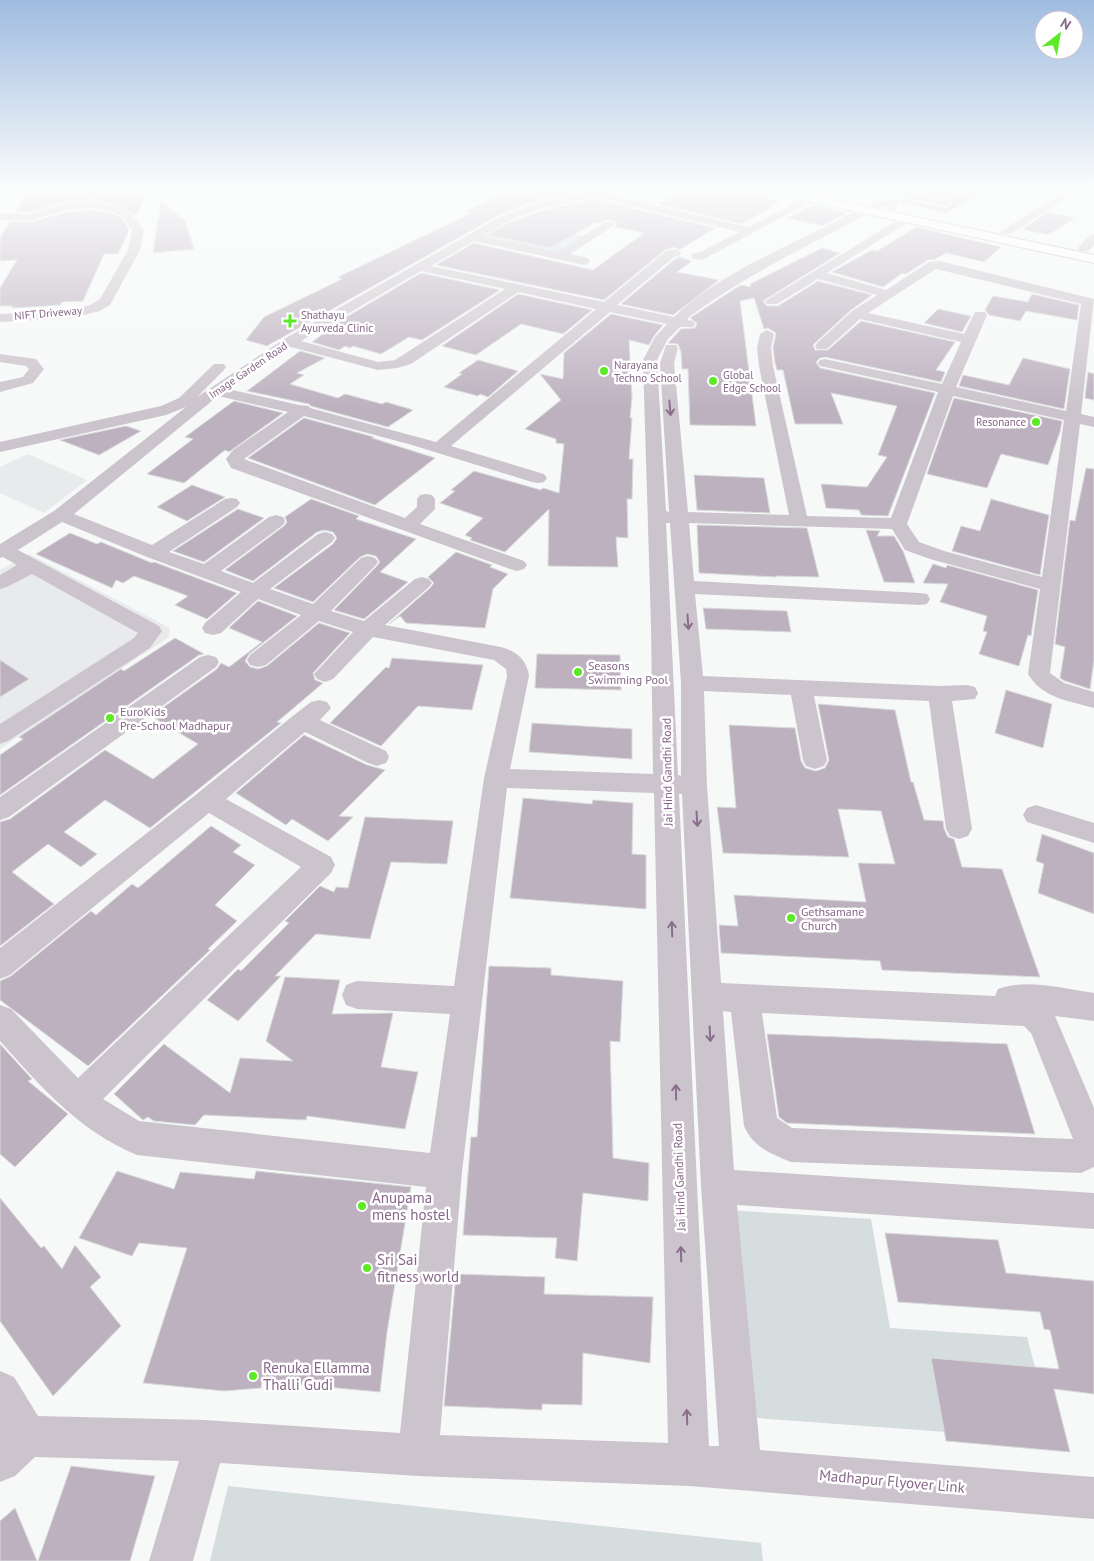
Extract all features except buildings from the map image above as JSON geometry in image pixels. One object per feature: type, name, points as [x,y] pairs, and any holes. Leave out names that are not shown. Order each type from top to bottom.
[{"type":"street","name":"NIFT Driveway","points":[[1,324],[71,314],[95,308],[105,302],[127,263]]},
{"type":"street","name":"Image Garden Road","points":[[2,551],[61,515],[214,378],[232,380],[290,342],[426,263]]},
{"type":"street","points":[[440,447],[659,263]]},
{"type":"street","name":"Jai Hind Gandhi Road","points":[[689,1466],[666,785],[665,673],[668,518],[666,363],[668,353],[683,323],[728,294],[783,263]]},
{"type":"street","points":[[772,301],[837,263]]},
{"type":"street","points":[[822,346],[857,314],[928,267],[940,265],[1091,302],[1073,417],[1039,674],[1043,681],[1056,688],[1094,700]]},
{"type":"street","points":[[418,267],[683,323]]},
{"type":"street","points":[[818,275],[888,294]]},
{"type":"street","points":[[290,342],[378,366],[397,364],[406,361],[516,288]]},
{"type":"street","points":[[857,314],[970,340]]},
{"type":"street","points":[[898,524],[947,390],[980,315]]},
{"type":"street","points":[[767,334],[764,348],[766,366],[799,520]]},
{"type":"street","points":[[0,353],[31,362],[36,365],[37,369],[28,380],[0,387]]},
{"type":"street","points":[[826,363],[1094,422]]},
{"type":"street","points":[[0,447],[166,410],[185,401],[214,378],[303,410],[440,447],[538,478]]},
{"type":"street","points":[[303,410],[239,454],[236,459],[237,464],[517,565]]},
{"type":"street","points":[[407,526],[426,509],[426,499]]},
{"type":"street","points":[[154,552],[230,502]]},
{"type":"street","points":[[61,515],[316,613],[368,630],[501,654],[517,666],[518,676],[496,778],[445,1172],[418,1455]]},
{"type":"street","name":"Jai Hind Gandhi Road","points":[[668,518],[685,587],[692,683],[694,786],[718,1186],[740,1469]]},
{"type":"street","points":[[668,518],[898,524]]},
{"type":"street","points":[[206,572],[276,521]]},
{"type":"street","points":[[898,524],[912,546],[937,555],[1050,585]]},
{"type":"street","points":[[213,628],[256,590],[325,538]]},
{"type":"street","points":[[0,735],[142,643],[151,631],[2,551]]},
{"type":"street","points":[[258,660],[316,613],[368,562]]},
{"type":"street","points":[[0,583],[31,566]]},
{"type":"street","points":[[325,674],[368,630],[422,583]]},
{"type":"street","points":[[685,587],[920,599]]},
{"type":"street","points":[[0,810],[208,662]]},
{"type":"street","points":[[692,683],[939,694],[967,693]]},
{"type":"street","points":[[801,688],[815,760]]},
{"type":"street","points":[[939,694],[959,829]]},
{"type":"street","points":[[0,966],[311,714],[377,757]]},
{"type":"street","points":[[496,778],[694,786]]},
{"type":"street","points":[[78,1101],[321,865],[207,800]]},
{"type":"street","points":[[1036,815],[1094,832]]},
{"type":"street","points":[[707,988],[745,998],[1094,1007]]},
{"type":"street","points":[[707,988],[1022,1006],[1043,1023],[1091,1141],[1090,1148],[1081,1156],[791,1145],[760,1126],[745,998]]},
{"type":"street","points":[[357,994],[468,1001]]},
{"type":"street","points":[[0,1019],[78,1101],[115,1129],[136,1138],[445,1172]]},
{"type":"street","points":[[718,1186],[1094,1211]]},
{"type":"street","points":[[0,1391],[14,1449]]},
{"type":"street","points":[[171,1561],[205,1441]]},
{"type":"street","name":"Madhapur Flyover Link","points":[[14,1449],[205,1441],[418,1455],[740,1469],[1094,1498]]},
{"type":"shaded area","points":[[28,454],[87,480],[44,513],[0,493],[0,467]]},
{"type":"shaded area","points":[[29,554],[170,628],[169,637],[0,749],[0,570]]},
{"type":"shaded area","points":[[728,1210],[871,1219],[890,1328],[1027,1337],[1054,1440],[743,1417]]},
{"type":"shaded area","points":[[228,1486],[761,1543],[763,1561],[210,1561]]},
{"type":"place","name":"Shathayu Ayurveda Clinic","points":[[290,321]]},
{"type":"place","name":"Narayana Techno School","points":[[604,371]]},
{"type":"place","name":"Global Edge School","points":[[713,381]]},
{"type":"place","name":"Resonance","points":[[1036,422]]},
{"type":"place","name":"Seasons Swimming Pool","points":[[578,672]]},
{"type":"place","name":"EuroKids Pre-School Madhapur","points":[[110,718]]},
{"type":"place","name":"Gethsamane Church","points":[[791,918]]},
{"type":"place","name":"Anupama mens hostel","points":[[362,1206]]},
{"type":"place","name":"Sri Sai fitness world","points":[[367,1268]]},
{"type":"place","name":"Renuka Ellamma Thalli Gudi","points":[[253,1376]]}]
